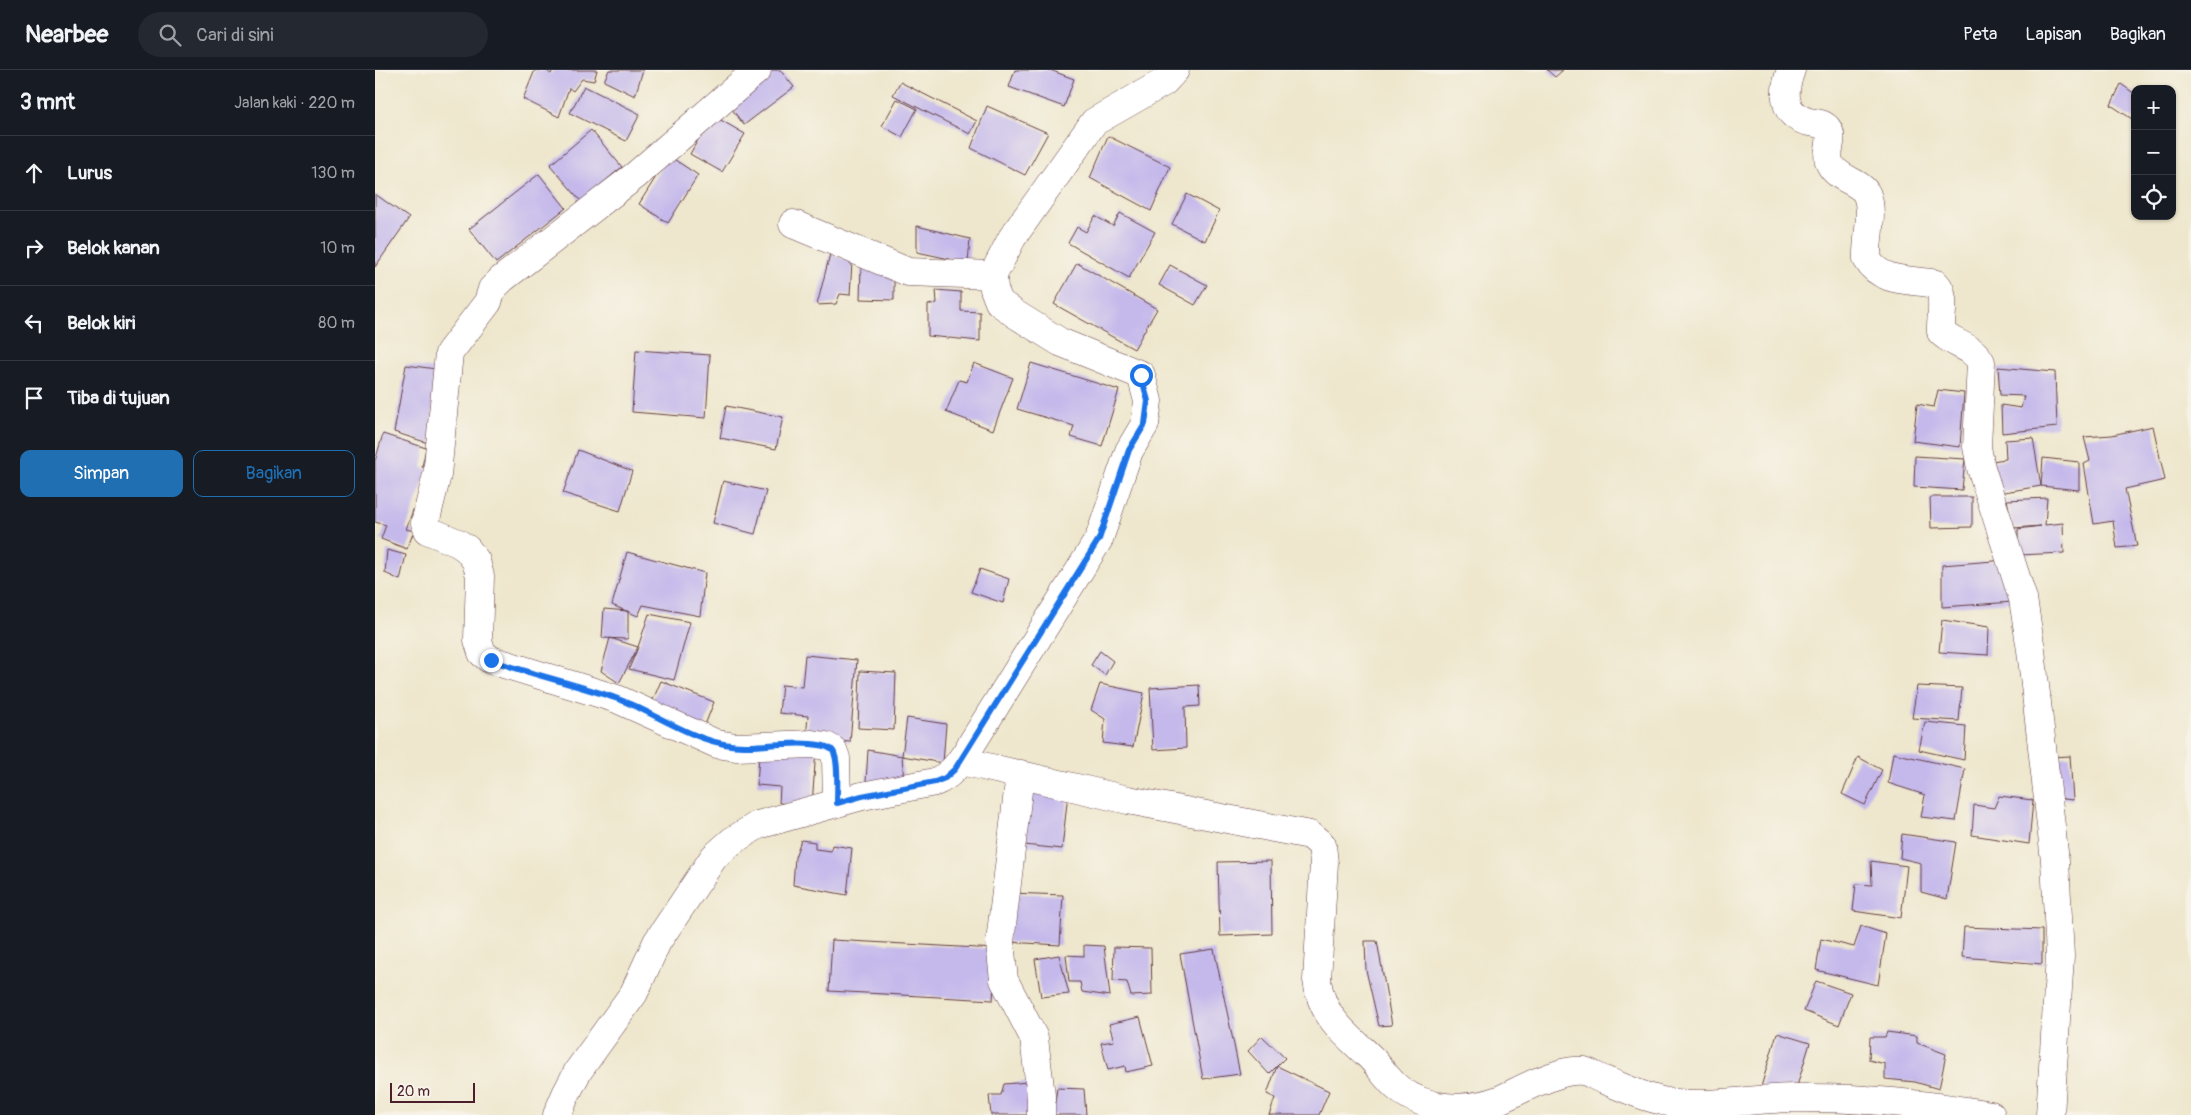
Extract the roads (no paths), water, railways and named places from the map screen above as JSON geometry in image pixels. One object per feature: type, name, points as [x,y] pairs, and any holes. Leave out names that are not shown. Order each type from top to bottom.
[{"type":"street","points":[[757,70],[636,175],[502,279],[493,289],[488,302],[449,353],[437,475],[425,523],[427,530],[459,543],[467,549],[476,561],[480,576],[478,640],[482,653],[491,660],[617,699],[717,744],[736,746],[812,744],[825,746],[833,750],[836,758],[837,803]]},
{"type":"street","points":[[557,1115],[579,1071],[634,993],[657,942],[714,857],[731,841],[759,824],[862,796],[935,782],[945,778],[961,761],[1099,539],[1129,450],[1145,424],[1148,401],[1141,375],[1060,342],[999,302],[994,289],[993,275],[1012,238],[1094,122],[1164,82],[1175,70]]},
{"type":"street","points":[[1791,70],[1785,86],[1785,97],[1788,106],[1801,119],[1823,125],[1827,129],[1831,135],[1828,157],[1830,164],[1843,177],[1862,187],[1866,193],[1869,209],[1867,260],[1871,266],[1893,278],[1936,284],[1940,288],[1942,296],[1941,332],[1946,337],[1969,347],[1977,354],[1981,362],[1977,447],[1981,468],[2023,599],[2031,650],[2055,870],[2060,956],[2050,1115]]},
{"type":"street","points":[[793,224],[908,272],[993,275]]},
{"type":"street","points":[[961,761],[1128,800],[1310,835],[1321,845],[1324,863],[1317,980],[1319,997],[1331,1018],[1378,1064],[1398,1088],[1418,1099],[1441,1107],[1467,1109],[1499,1100],[1529,1085],[1568,1071],[1585,1071],[1640,1094],[1674,1103],[1707,1105],[1794,1098],[1850,1099],[1900,1103],[1991,1115]]},
{"type":"street","points":[[1020,774],[1000,942],[1001,963],[1004,980],[1034,1038],[1041,1096],[1041,1115]]}]
